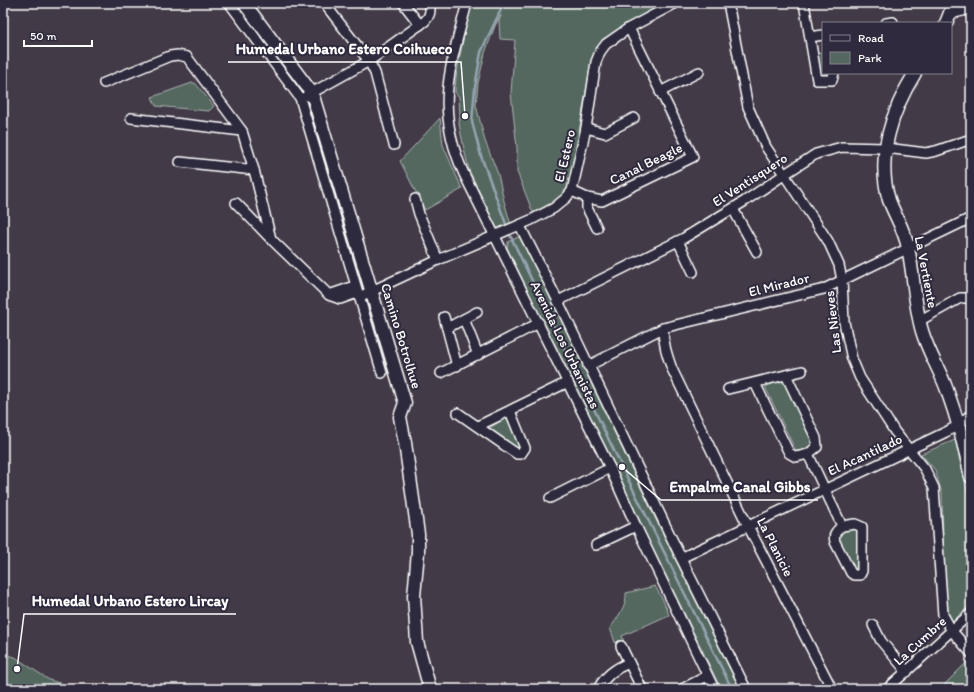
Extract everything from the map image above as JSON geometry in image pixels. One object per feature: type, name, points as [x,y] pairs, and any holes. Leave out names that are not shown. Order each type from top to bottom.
[{"type":"street","name":"Camino Botrolhue","points":[[244,3],[312,92],[405,403],[400,417],[418,534],[414,596],[417,642],[430,689]]},
{"type":"street","points":[[324,3],[369,61],[375,73],[394,146]]},
{"type":"street","points":[[403,3],[420,25]]},
{"type":"street","points":[[300,98],[369,61],[420,25],[429,17],[430,3]]},
{"type":"street","name":"Avenida Los Urbanistas","points":[[467,3],[448,83],[448,126],[458,162],[498,235],[714,689]]},
{"type":"street","name":"El Estero","points":[[357,292],[372,292],[438,260],[517,227],[554,208],[566,198],[572,191],[586,128],[596,62],[600,52],[606,44],[629,28],[676,3]]},
{"type":"street","name":"Las Nieves","points":[[728,3],[748,107],[766,147],[828,241],[839,265],[842,280],[844,322],[852,359],[860,378],[895,432],[925,469],[934,488],[943,615],[952,631],[971,653]]},
{"type":"street","points":[[804,3],[817,80],[832,80],[834,74]]},
{"type":"street","name":"Camino Botrolhue","points":[[230,4],[300,98],[382,373]]},
{"type":"street","points":[[950,13],[971,9]]},
{"type":"street","name":"Canal Beagle","points":[[572,191],[587,198],[602,201],[693,157],[629,28]]},
{"type":"street","points":[[810,37],[822,35]]},
{"type":"street","points":[[104,83],[170,56],[182,56],[187,58],[242,131],[254,170],[271,239]]},
{"type":"street","points":[[660,92],[699,72]]},
{"type":"street","name":"La Vertiente","points":[[914,74],[896,109],[890,127],[886,148],[886,187],[908,248],[920,321],[925,340],[942,376],[959,425],[971,477]]},
{"type":"street","points":[[131,118],[242,131]]},
{"type":"street","points":[[586,128],[605,133],[634,118]]},
{"type":"street","name":"El Ventisquero","points":[[558,301],[678,241],[733,209],[816,154],[842,147],[886,148],[926,153],[971,139]]},
{"type":"street","points":[[180,162],[254,170]]},
{"type":"street","points":[[587,198],[587,208],[597,228]]},
{"type":"street","points":[[416,199],[418,214],[438,260]]},
{"type":"street","points":[[236,203],[329,295],[340,299],[357,292]]},
{"type":"street","points":[[733,209],[757,252]]},
{"type":"street","name":"El Mirador","points":[[588,366],[663,328],[824,289],[971,218]]},
{"type":"street","name":"Avenida Los Urbanistas","points":[[517,227],[558,301],[681,558],[746,689]]},
{"type":"street","points":[[678,241],[693,272]]},
{"type":"street","points":[[329,295],[357,292]]},
{"type":"street","points":[[920,321],[960,298],[971,299]]},
{"type":"street","points":[[447,328],[477,312]]},
{"type":"street","points":[[444,317],[457,366]]},
{"type":"street","points":[[464,319],[478,355]]},
{"type":"street","points":[[440,373],[457,366],[539,323]]},
{"type":"street","name":"La Planicie","points":[[663,328],[663,340],[666,354],[672,369],[748,526],[832,689]]},
{"type":"street","points":[[728,389],[802,371]]},
{"type":"street","points":[[755,383],[789,453],[796,457],[808,454],[817,446],[816,438],[786,375]]},
{"type":"street","points":[[478,426],[568,382]]},
{"type":"street","points":[[458,413],[516,454],[521,454],[525,448],[510,411]]},
{"type":"street","name":"El Acantilado","points":[[681,558],[909,450],[959,425],[971,414]]},
{"type":"street","points":[[808,454],[842,526]]},
{"type":"street","points":[[550,498],[610,468]]},
{"type":"street","points":[[854,524],[862,527],[862,571],[860,575],[854,575],[851,572],[835,542],[834,537],[836,532],[842,526],[854,524]]},
{"type":"street","points":[[596,545],[636,526]]},
{"type":"street","name":"La Cumbre","points":[[887,689],[971,613]]},
{"type":"street","points":[[873,625],[881,641],[907,672]]},
{"type":"street","points":[[620,646],[642,689]]},
{"type":"street","points":[[598,689],[609,675],[615,670],[629,663]]},
{"type":"street","points":[[682,689],[707,676]]},
{"type":"green space","points":[[470,3],[561,3],[585,7],[635,7],[644,3],[666,4],[603,39],[597,48],[591,61],[568,189],[559,199],[533,213],[517,172],[517,148],[511,93],[515,40],[500,39],[499,21],[501,15],[495,26],[485,53],[478,83],[476,105],[485,141],[498,174],[511,225],[502,232],[496,227],[469,170],[459,124],[459,97],[455,92],[456,77]]},
{"type":"green space","points":[[822,52],[822,74],[830,74],[829,76],[821,76],[818,73],[817,53]]},
{"type":"green space","points":[[195,83],[214,106],[209,111],[156,106],[152,97]]},
{"type":"green space","points":[[440,118],[443,145],[462,189],[425,210],[400,161]]},
{"type":"green space","points":[[518,237],[523,240],[667,543],[740,689],[721,689],[507,248],[508,242]]},
{"type":"green space","points":[[783,379],[812,439],[810,448],[800,452],[795,449],[765,387]]},
{"type":"green space","points":[[506,418],[509,421],[522,452],[489,432],[491,427]]},
{"type":"green space","points":[[955,440],[971,507],[971,604],[952,622],[947,611],[944,588],[942,493],[935,470],[921,454]]},
{"type":"green space","points":[[853,528],[859,531],[858,569],[855,570],[853,569],[838,540],[840,533]]},
{"type":"green space","points":[[655,586],[669,615],[622,636],[625,645],[617,648],[610,628],[623,607],[626,593]]},
{"type":"green space","points":[[3,654],[15,657],[49,680],[70,686],[92,686],[98,689],[3,689]]},
{"type":"green space","points":[[968,661],[971,664],[971,689],[940,689]]},
{"type":"waterway","points":[[504,3],[481,52],[475,87],[472,122],[481,156],[510,235],[622,467],[732,689]]},
{"type":"place","name":"Humedal Urbano Estero Coihueco","points":[[465,116]]},
{"type":"place","name":"Empalme Canal Gibbs","points":[[622,467]]},
{"type":"place","name":"Humedal Urbano Estero Lircay","points":[[17,669]]}]
